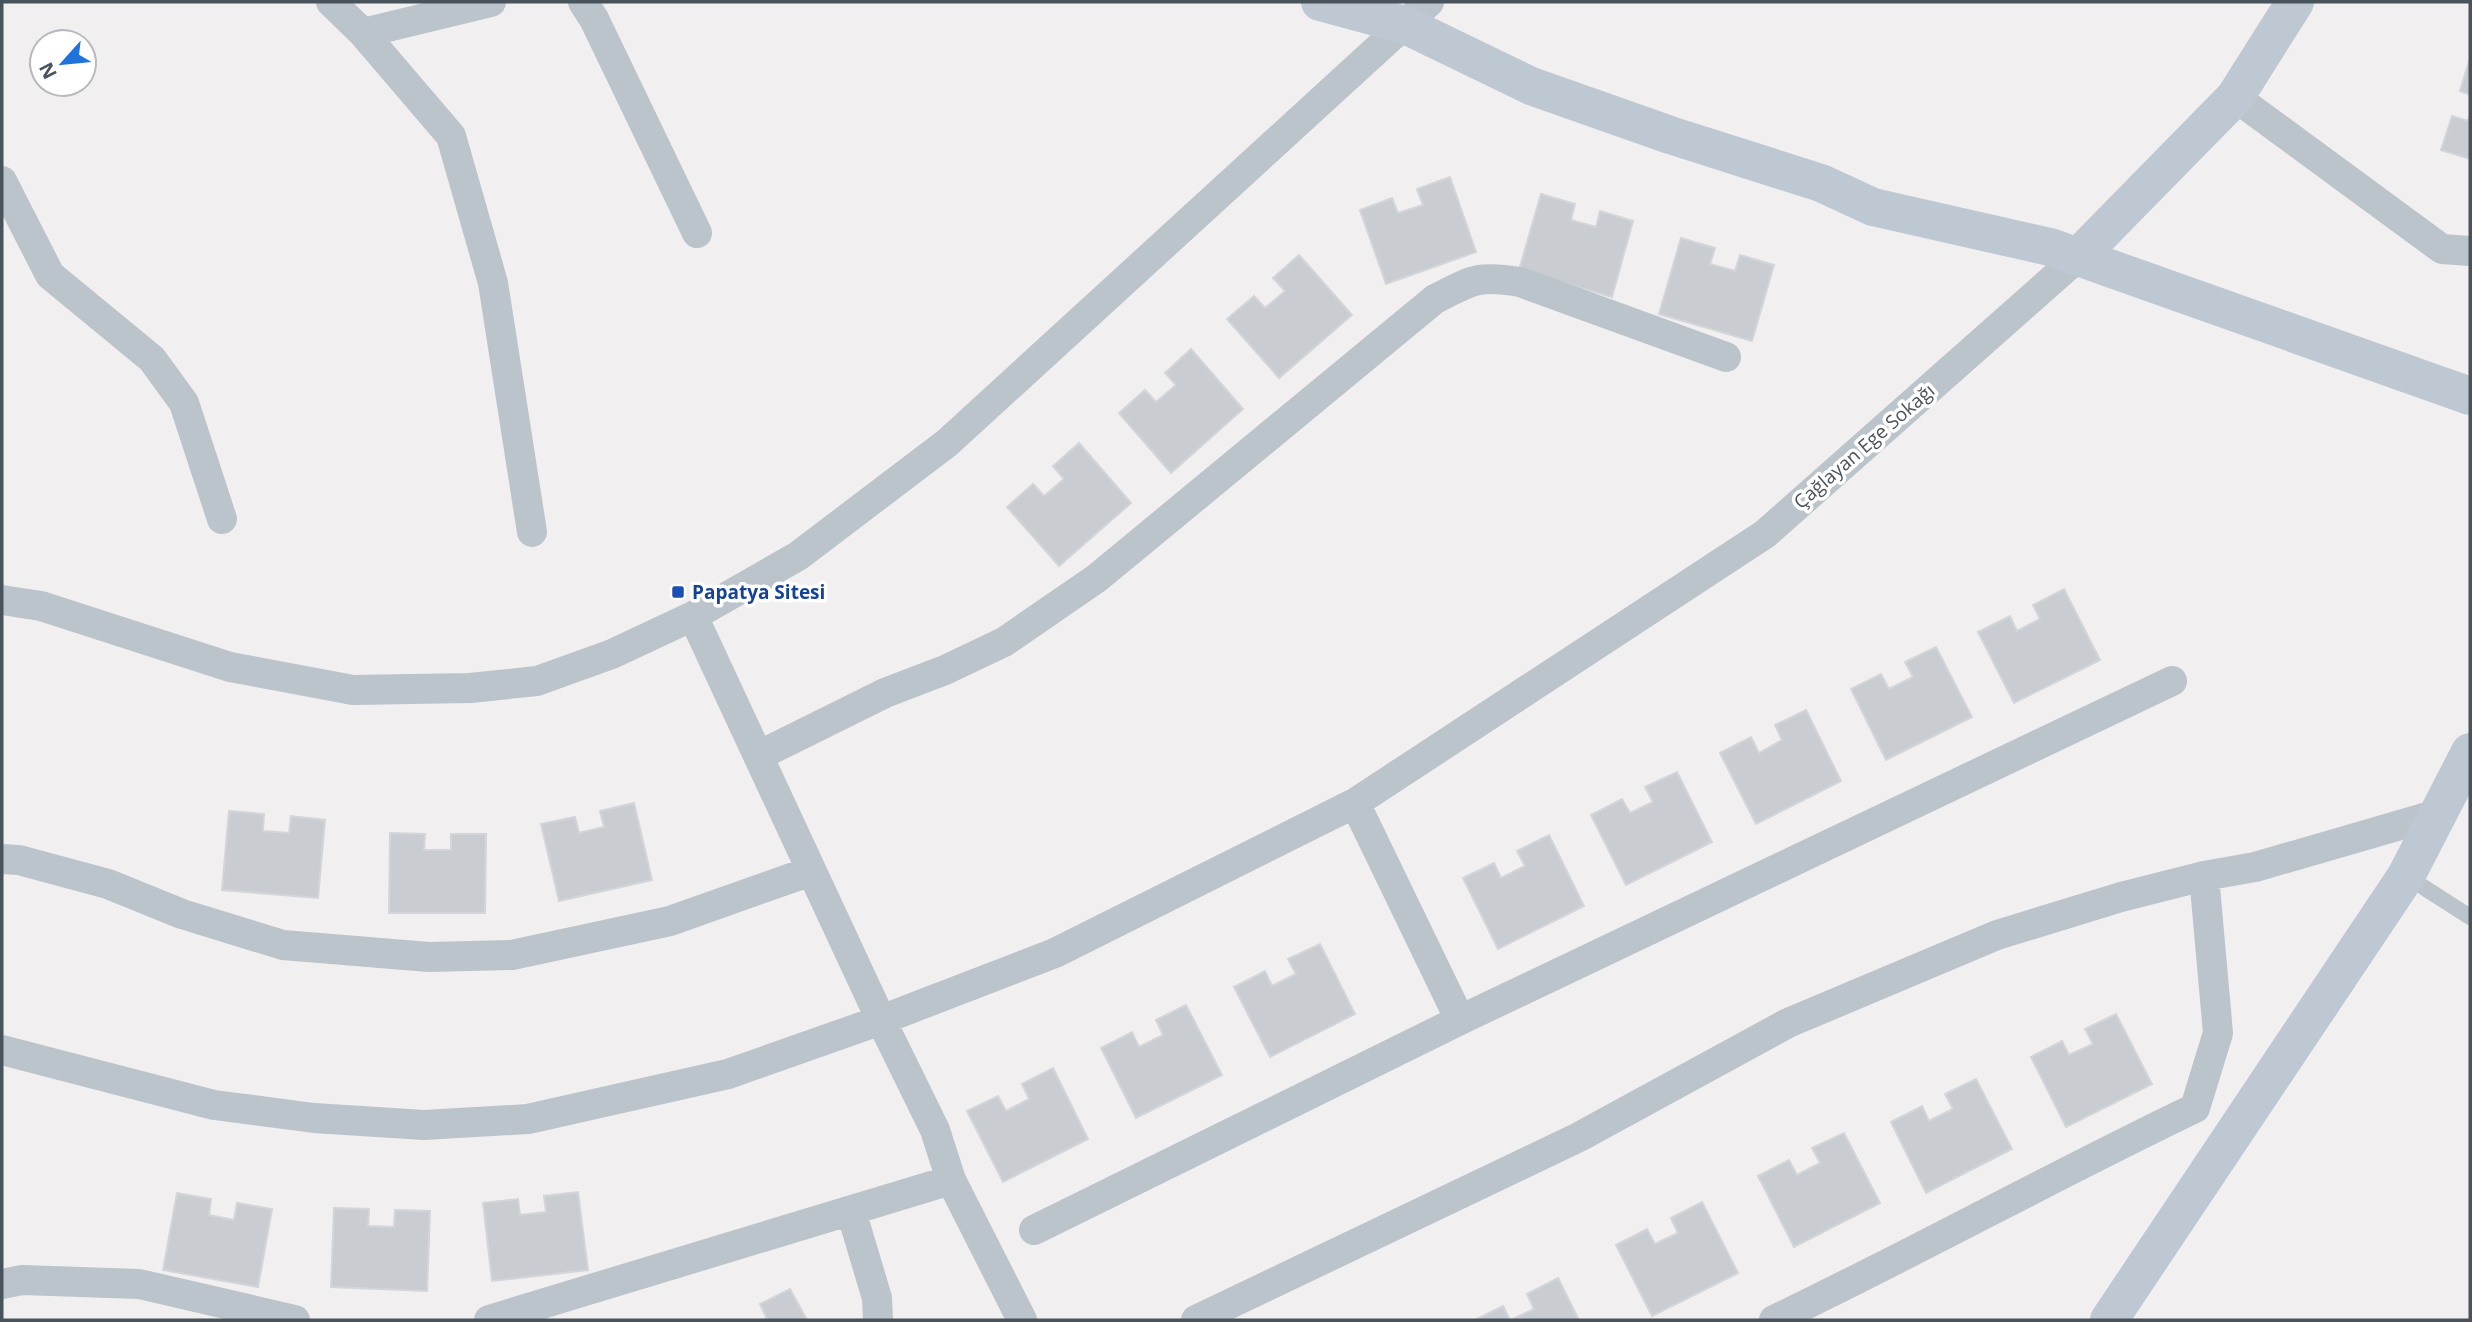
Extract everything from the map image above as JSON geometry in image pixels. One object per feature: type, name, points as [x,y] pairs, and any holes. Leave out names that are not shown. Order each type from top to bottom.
[{"type":"street","points":[[331,2],[363,33],[452,136],[493,283],[532,532]]},
{"type":"street","points":[[363,33],[491,2]]},
{"type":"street","points":[[583,2],[594,19],[697,233]]},
{"type":"street","points":[[1320,2],[1417,14],[1531,86],[1670,135],[1821,183],[1873,207],[2050,247],[2470,396]]},
{"type":"street","name":"Çağlayan Ege Sokağı","points":[[2,1051],[214,1105],[314,1118],[424,1125],[528,1119],[728,1074],[881,1020],[1055,953],[1355,803],[1765,534],[2078,257],[2235,97],[2295,2]]},
{"type":"street","points":[[2,600],[41,606],[229,667],[354,690],[470,688],[537,681],[612,654],[693,616],[798,556],[947,443],[1417,14]]},
{"type":"street","points":[[2235,97],[2442,249],[2470,251]]},
{"type":"street","points":[[2,181],[50,275],[152,359],[184,402],[222,519]]},
{"type":"street","points":[[758,756],[885,693],[945,670],[1004,642],[1097,578],[1435,299],[1474,279],[1492,277],[1520,282],[1726,357]]},
{"type":"street","points":[[693,616],[935,1130],[951,1180],[1022,1320]]},
{"type":"street","points":[[1034,1230],[1460,1020],[2172,681]]},
{"type":"street","points":[[2109,1320],[2406,876],[2470,752]]},
{"type":"street","points":[[1355,803],[1460,1020]]},
{"type":"street","points":[[1195,1320],[1579,1137],[1788,1023],[1997,935],[2121,897],[2204,876],[2255,867],[2438,814]]},
{"type":"street","points":[[2,859],[19,860],[108,884],[182,914],[283,945],[429,957],[512,955],[670,921],[811,871]]},
{"type":"street","points":[[1774,1320],[1933,1242],[2098,1154],[2195,1108],[2218,1033],[2204,876]]},
{"type":"street","points":[[489,1320],[951,1180]]},
{"type":"street","points":[[851,1210],[877,1298],[878,1320]]},
{"type":"street","points":[[2,1284],[22,1280],[139,1284],[295,1320]]},
{"type":"lane","points":[[2406,876],[2470,917]]},
{"type":"building","points":[[2470,58],[2470,95],[2460,91]]},
{"type":"building","points":[[2470,114],[2470,159],[2441,150],[2452,116],[2468,121]]},
{"type":"building","points":[[1450,177],[1476,252],[1386,284],[1360,210],[1392,198],[1398,213],[1423,205],[1417,189]]},
{"type":"building","points":[[1541,194],[1575,204],[1571,220],[1596,227],[1600,211],[1633,221],[1612,297],[1519,270]]},
{"type":"building","points":[[1681,238],[1715,248],[1710,264],[1735,271],[1740,255],[1774,265],[1752,341],[1659,314]]},
{"type":"building","points":[[1299,255],[1352,315],[1279,378],[1227,319],[1254,296],[1265,308],[1285,291],[1273,278]]},
{"type":"building","points":[[1191,349],[1243,409],[1171,473],[1119,413],[1145,390],[1156,402],[1176,385],[1165,373]]},
{"type":"building","points":[[1079,443],[1131,503],[1059,566],[1007,507],[1033,484],[1044,496],[1064,479],[1053,466]]},
{"type":"building","points":[[2064,589],[2100,660],[2014,703],[1978,632],[2010,616],[2017,631],[2040,619],[2033,605]]},
{"type":"building","points":[[1936,647],[1972,717],[1886,760],[1851,689],[1881,674],[1889,689],[1913,677],[1905,662]]},
{"type":"building","points":[[1806,710],[1841,781],[1756,824],[1720,753],[1751,737],[1759,753],[1782,740],[1775,725]]},
{"type":"building","points":[[1677,772],[1712,842],[1626,885],[1591,815],[1622,799],[1630,813],[1653,802],[1645,787]]},
{"type":"building","points":[[634,803],[652,880],[559,901],[541,824],[575,817],[579,833],[604,827],[600,811]]},
{"type":"building","points":[[229,811],[264,814],[263,831],[289,833],[291,816],[325,820],[318,898],[222,890]]},
{"type":"building","points":[[390,833],[425,834],[424,850],[451,850],[451,834],[486,834],[485,913],[389,913]]},
{"type":"building","points":[[1549,835],[1584,906],[1498,949],[1463,878],[1494,863],[1501,878],[1525,866],[1517,851]]},
{"type":"building","points":[[1320,944],[1355,1014],[1270,1057],[1234,987],[1265,971],[1272,986],[1296,974],[1288,959]]},
{"type":"building","points":[[1186,1005],[1222,1075],[1136,1118],[1101,1048],[1132,1032],[1139,1047],[1163,1035],[1156,1020]]},
{"type":"building","points":[[2116,1014],[2152,1084],[2066,1127],[2031,1057],[2062,1041],[2069,1055],[2093,1044],[2085,1029]]},
{"type":"building","points":[[1053,1068],[1088,1139],[1003,1182],[967,1111],[998,1096],[1006,1111],[1029,1099],[1022,1084]]},
{"type":"building","points":[[1976,1079],[2012,1149],[1926,1193],[1891,1122],[1922,1106],[1929,1121],[1953,1109],[1945,1094]]},
{"type":"building","points":[[1844,1133],[1880,1203],[1794,1247],[1758,1176],[1789,1160],[1797,1175],[1820,1163],[1812,1148]]},
{"type":"building","points":[[578,1192],[588,1270],[492,1281],[483,1203],[518,1199],[520,1215],[546,1212],[544,1196]]},
{"type":"building","points":[[177,1193],[211,1199],[209,1215],[234,1220],[237,1203],[272,1209],[258,1287],[163,1270]]},
{"type":"building","points":[[1702,1202],[1738,1273],[1652,1316],[1616,1245],[1647,1229],[1655,1244],[1678,1233],[1671,1218]]},
{"type":"building","points":[[334,1208],[369,1209],[368,1226],[394,1227],[395,1210],[430,1211],[427,1291],[331,1287]]},
{"type":"building","points":[[1558,1278],[1579,1320],[1511,1320],[1534,1309],[1527,1294]]},
{"type":"building","points":[[790,1289],[807,1320],[764,1320],[767,1319],[760,1304]]},
{"type":"building","points":[[1503,1306],[1510,1320],[1475,1320]]},
{"type":"place","name":"Papatya Sitesi","points":[[678,592]]}]
